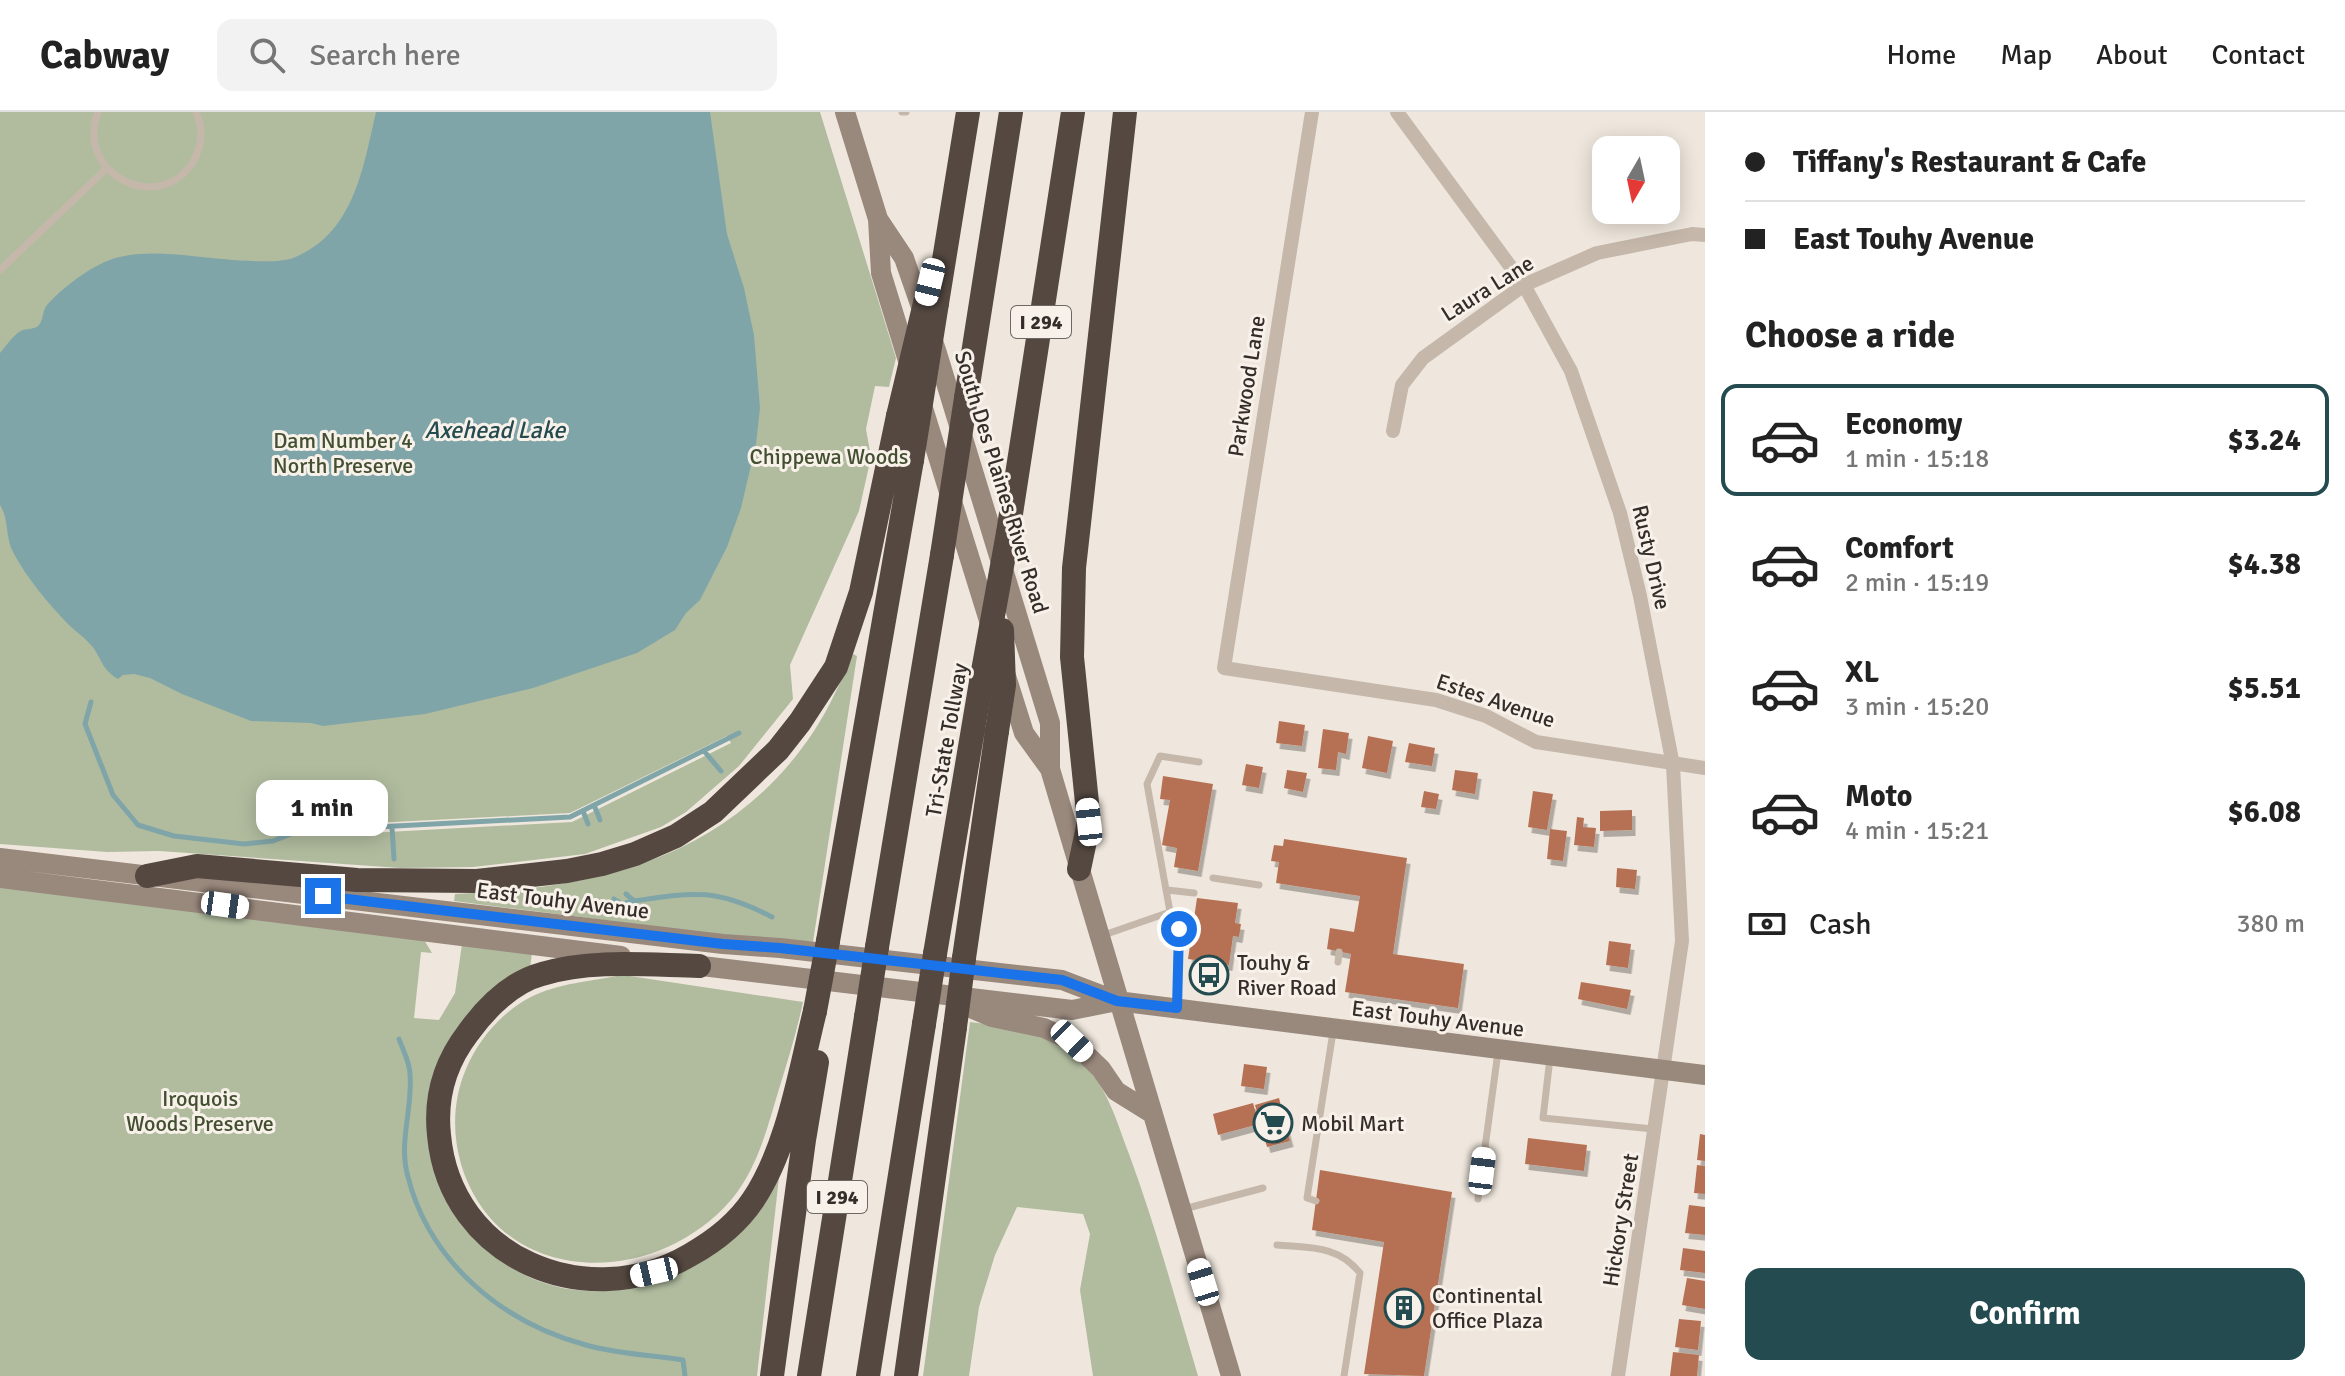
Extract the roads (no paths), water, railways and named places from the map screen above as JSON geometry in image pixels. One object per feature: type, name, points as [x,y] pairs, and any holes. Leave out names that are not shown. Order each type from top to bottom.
[{"type":"highway","points":[[772,1376],[820,1011],[872,747],[879,659],[912,460],[934,293],[968,112]]},
{"type":"highway","name":"Tri-State Tollway","points":[[809,1376],[1011,112]]},
{"type":"highway","name":"Tri-State Tollway","points":[[868,1376],[935,954],[1000,587],[1073,112]]},
{"type":"highway","points":[[1079,869],[1089,822],[1072,657],[1074,568],[1125,112]]},
{"type":"highway","points":[[147,876],[197,866],[357,880],[477,881],[567,871],[635,854],[685,830],[713,812],[778,750],[836,667],[861,592],[898,416],[934,293]]},
{"type":"highway","points":[[906,1376],[1004,685],[1000,587]]},
{"type":"highway","points":[[699,966],[614,964],[540,974],[523,982],[485,1010],[448,1065],[440,1093],[437,1121],[440,1154],[450,1184],[465,1209],[492,1241],[528,1265],[563,1277],[612,1279],[654,1272],[675,1264],[720,1237],[753,1202],[765,1181],[820,1011]]},
{"type":"main road","name":"South Des Plaines River Road","points":[[845,112],[878,219],[881,273],[1024,733],[1050,769]]},
{"type":"main road","name":"South Des Plaines River Road","points":[[878,219],[904,258],[941,364],[1050,723],[1050,769],[1231,1376]]},
{"type":"main road","name":"East Touhy Avenue","points":[[0,858],[723,944],[1062,980],[1117,1001],[1705,1075]]},
{"type":"main road","name":"East Touhy Avenue","points":[[0,878],[1072,1010],[1117,1001]]},
{"type":"main road","points":[[939,994],[992,1017],[1044,1028],[1072,1041],[1101,1069],[1116,1091],[1153,1114]]},
{"type":"street","name":"Parkwood Lane","points":[[1224,668],[1312,112]]},
{"type":"street","name":"Rusty Drive","points":[[1397,112],[1524,285],[1571,371],[1620,513],[1640,596],[1673,765],[1682,941],[1664,1070]]},
{"type":"street","name":"Laura Lane","points":[[1393,431],[1402,385],[1423,358],[1524,285],[1597,253],[1692,234],[1705,235]]},
{"type":"street","name":"Estes Avenue","points":[[1224,668],[1436,700],[1486,716],[1536,742],[1705,768]]},
{"type":"street","name":"Hickory Street","points":[[1618,1376],[1664,1070]]},
{"type":"lane","points":[[98,112],[93,136],[100,158],[107,168],[128,183],[145,187],[161,185],[177,178],[190,166],[198,152],[201,137],[196,112]]},
{"type":"lane","points":[[0,270],[107,168]]},
{"type":"lane","points":[[1177,1008],[1179,929],[1170,912],[1147,784],[1160,756],[1199,762]]},
{"type":"lane","points":[[1213,878],[1259,885]]},
{"type":"lane","points":[[1167,890],[1194,893]]},
{"type":"lane","points":[[1099,936],[1170,912]]},
{"type":"lane","points":[[1338,962],[1339,952]]},
{"type":"lane","points":[[1316,1201],[1307,1198],[1334,1029]]},
{"type":"lane","points":[[1478,1199],[1499,1049]]},
{"type":"lane","points":[[1550,1056],[1543,1118],[1656,1129]]},
{"type":"lane","points":[[1180,1210],[1263,1188]]},
{"type":"lane","points":[[1277,1245],[1329,1250],[1349,1259],[1360,1273],[1344,1376]]},
{"type":"water","name":"Axehead Lake","points":[[376,112],[710,112],[727,234],[744,288],[754,335],[760,408],[756,444],[741,508],[727,547],[700,600],[686,613],[675,630],[637,653],[533,688],[425,714],[323,726],[251,721],[150,678],[134,674],[118,679],[107,670],[93,647],[38,590],[11,546],[0,505],[0,353],[18,333],[38,326],[45,307],[61,291],[86,272],[112,259],[134,254],[157,254],[274,261],[293,258],[314,247],[343,216],[352,197]]},
{"type":"waterway","points":[[91,702],[85,724],[113,795],[138,825],[174,836],[244,844],[273,841],[301,830],[310,830]]},
{"type":"waterway","points":[[338,829],[570,817],[739,733]]},
{"type":"waterway","points":[[704,751],[721,771]]},
{"type":"waterway","points":[[594,805],[600,820]]},
{"type":"waterway","points":[[583,811],[588,824]]},
{"type":"waterway","points":[[392,827],[394,859]]},
{"type":"waterway","points":[[626,894],[634,901],[689,894],[720,897],[772,917]]},
{"type":"waterway","points":[[614,899],[622,904],[633,901]]},
{"type":"waterway","points":[[399,1039],[410,1074],[405,1138],[408,1177],[433,1236],[452,1262],[474,1285],[526,1322],[598,1348],[683,1360],[685,1376]]},
{"type":"place","name":"Touhy & River Road","points":[[1209,975]]},
{"type":"place","name":"Mobil Mart","points":[[1273,1123]]},
{"type":"place","name":"Continental Office Plaza","points":[[1404,1308]]},
{"type":"park label","name":"Dam Number 4 North Preserve","points":[[343,452]]},
{"type":"park label","name":"Chippewa Woods","points":[[829,456]]},
{"type":"park label","name":"Iroquois Woods Preserve","points":[[200,1110]]}]
